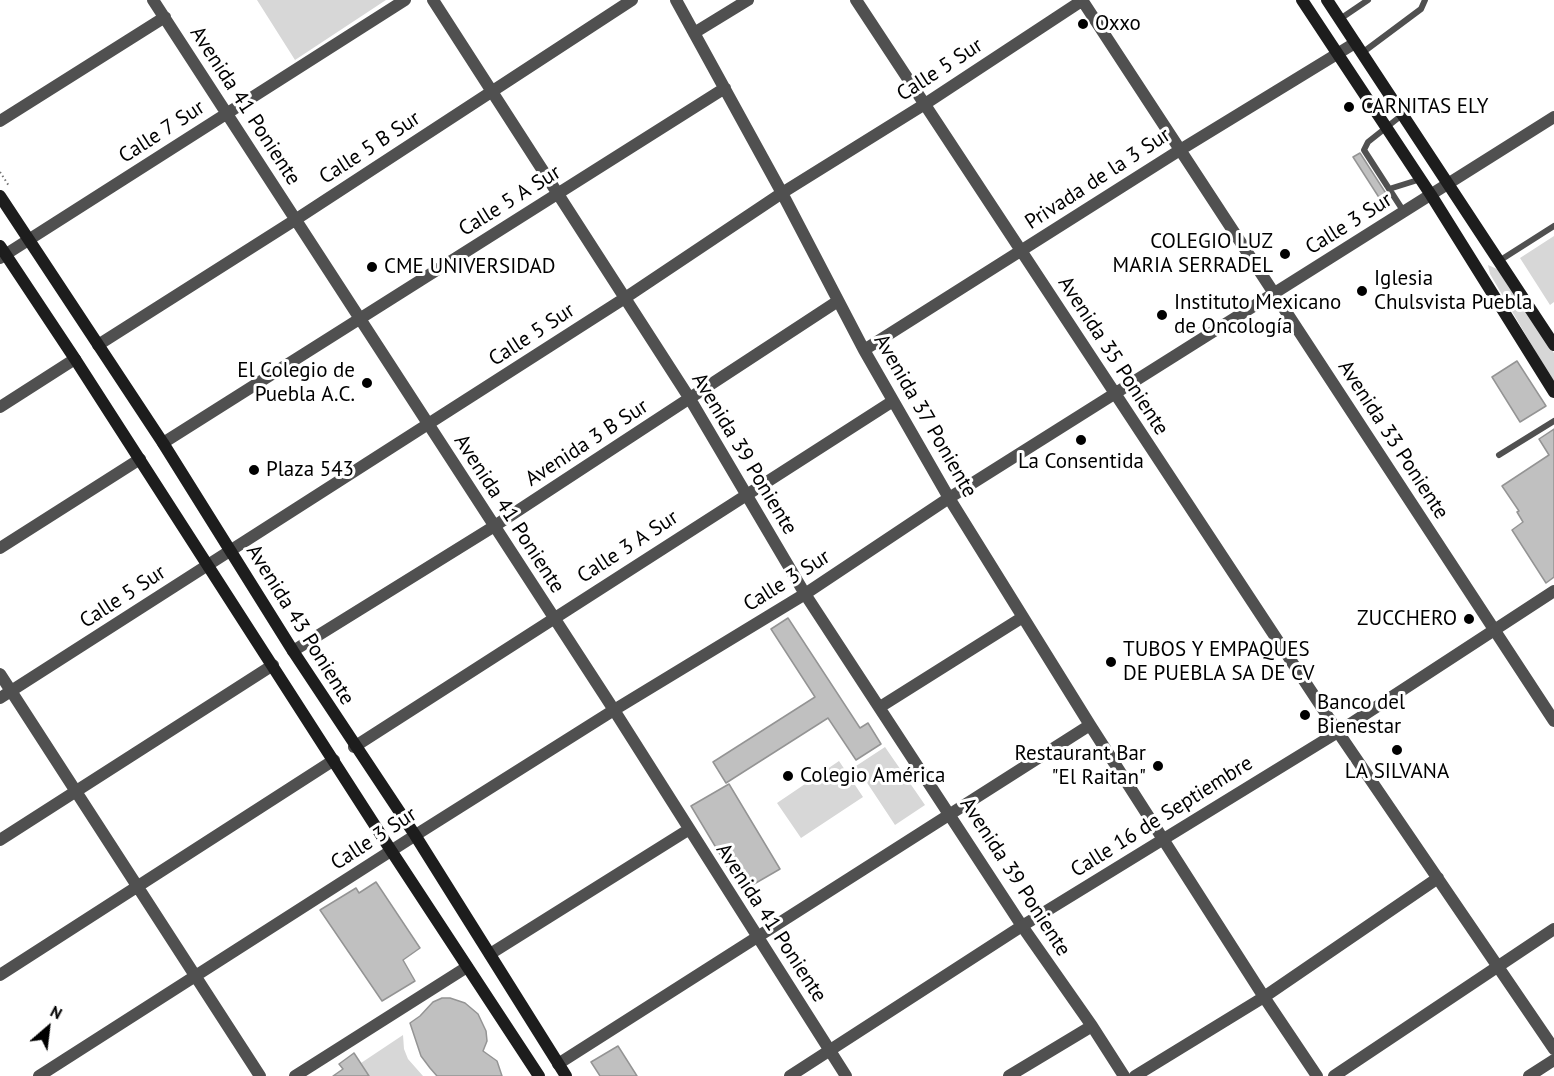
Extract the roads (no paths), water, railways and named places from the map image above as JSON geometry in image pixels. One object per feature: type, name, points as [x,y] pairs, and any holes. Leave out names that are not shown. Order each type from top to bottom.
[{"type":"main road","points":[[1302,0],[1421,179],[1554,392]]},
{"type":"main road","points":[[1327,0],[1554,345]]},
{"type":"main road","name":"Avenida 43 Poniente","points":[[0,195],[163,443],[354,747],[415,836],[567,1076]]},
{"type":"main road","name":"Avenida 43 Poniente","points":[[2,253],[75,359],[539,1076]]},
{"type":"street","name":"Avenida 41 Poniente","points":[[153,0],[614,710],[846,1076]]},
{"type":"street","name":"Calle 7 Sur","points":[[2,253],[29,240],[405,0]]},
{"type":"street","name":"Avenida 39 Poniente","points":[[433,0],[690,399],[805,594],[1022,926],[1124,1076]]},
{"type":"street","name":"Calle 5 B Sur","points":[[98,345],[492,93],[632,0]]},
{"type":"street","name":"Avenida 37 Poniente","points":[[676,0],[782,193],[864,350],[949,498],[1090,725],[1317,1076]]},
{"type":"street","points":[[694,33],[748,0]]},
{"type":"street","name":"Avenida 35 Poniente","points":[[856,0],[1338,732],[1554,1049]]},
{"type":"street","name":"Calle 5 Sur","points":[[0,698],[625,298],[782,193],[925,104],[1082,0]]},
{"type":"street","name":"Avenida 33 Poniente","points":[[1082,0],[1554,721]]},
{"type":"street","points":[[0,121],[165,17]]},
{"type":"street","name":"Privada de la 3 Sur","points":[[864,350],[1180,150],[1337,54],[1359,48]]},
{"type":"street","name":"Calle 5 A Sur","points":[[163,443],[725,88]]},
{"type":"street","name":"Calle 3 Sur","points":[[39,1076],[614,710],[805,594],[949,498],[1554,117]]},
{"type":"street","name":"Avenida 3 B Sur","points":[[293,651],[494,527],[838,301]]},
{"type":"street","points":[[0,407],[75,359]]},
{"type":"street","name":"Calle 3 A Sur","points":[[354,747],[893,401]]},
{"type":"street","points":[[0,548],[140,459]]},
{"type":"street","name":"Calle 16 de Septiembre","points":[[790,1076],[1022,926],[1338,732],[1554,591]]},
{"type":"street","points":[[880,706],[1023,617]]},
{"type":"street","points":[[0,840],[273,665]]},
{"type":"street","points":[[0,674],[260,1076]]},
{"type":"street","points":[[558,1064],[1090,725]]},
{"type":"street","points":[[0,975],[334,760]]},
{"type":"street","points":[[490,954],[688,830]]},
{"type":"street","points":[[1135,1076],[1264,997],[1438,878]]},
{"type":"street","points":[[1334,1076],[1554,929]]},
{"type":"street","points":[[296,1076],[467,967]]},
{"type":"street","points":[[1009,1076],[1092,1026]]},
{"type":"street","points":[[1529,1076],[1554,1060]]},
{"type":"lane","points":[[1339,19],[1368,0]]},
{"type":"lane","points":[[1359,48],[1421,9],[1425,0]]},
{"type":"lane","points":[[1403,114],[1368,142],[1364,150],[1404,212]]},
{"type":"lane","points":[[1389,189],[1421,179]]},
{"type":"lane","points":[[1499,261],[1554,226]]},
{"type":"lane","points":[[1499,455],[1554,421]]},
{"type":"place","name":"Oxxo","points":[[1083,24]]},
{"type":"place","name":"CARNITAS ELY","points":[[1349,107]]},
{"type":"place","name":"COLEGIO LUZ MARIA SERRADEL","points":[[1285,254]]},
{"type":"place","name":"CME UNIVERSIDAD","points":[[372,267]]},
{"type":"place","name":"Iglesia Chulsvista Puebla","points":[[1362,291]]},
{"type":"place","name":"Instituto Mexicano de Oncología","points":[[1162,315]]},
{"type":"place","name":"El Colegio de Puebla A.C.","points":[[367,383]]},
{"type":"place","name":"La Consentida","points":[[1081,440]]},
{"type":"place","name":"Plaza 543","points":[[254,470]]},
{"type":"place","name":"ZUCCHERO","points":[[1469,619]]},
{"type":"place","name":"TUBOS Y EMPAQUES DE PUEBLA SA DE CV","points":[[1111,662]]},
{"type":"place","name":"Banco del Bienestar","points":[[1305,715]]},
{"type":"place","name":"LA SILVANA","points":[[1397,750]]},
{"type":"place","name":"Restaurant Bar \"El Raitan\"","points":[[1158,766]]},
{"type":"place","name":"Colegio América","points":[[788,776]]}]
